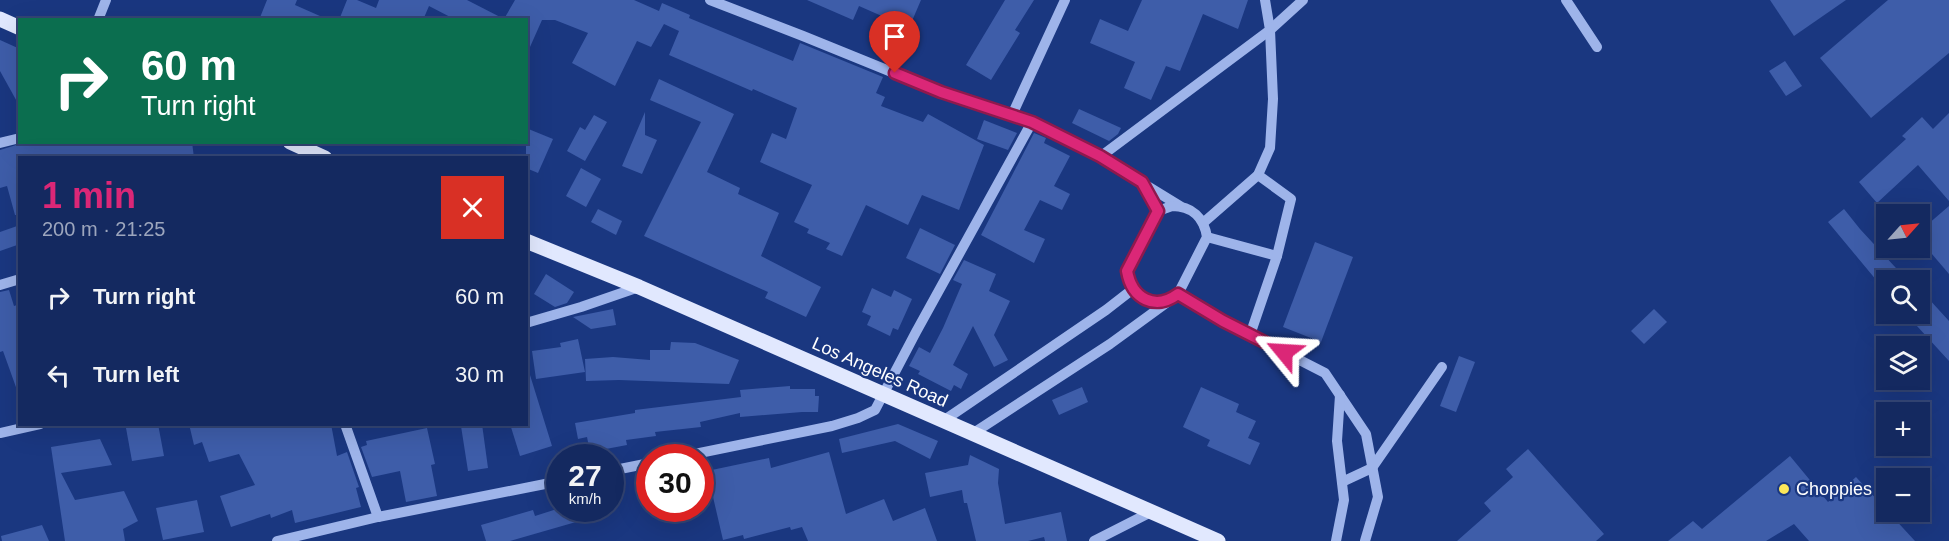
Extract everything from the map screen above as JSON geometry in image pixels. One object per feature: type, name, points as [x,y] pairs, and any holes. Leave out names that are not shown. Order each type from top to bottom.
[{"type":"main road","points":[[0,19],[18,27]]},
{"type":"main road","points":[[294,144],[321,156]]},
{"type":"main road","name":"Los Angeles Road","points":[[528,242],[639,287],[1218,541]]},
{"type":"street","points":[[99,18],[106,0]]},
{"type":"street","points":[[710,0],[941,92],[1032,122],[1100,156],[1180,206],[1195,212],[1203,223],[1207,237],[1175,297],[1110,344],[972,434]]},
{"type":"street","points":[[1012,115],[1065,0]]},
{"type":"street","points":[[1203,223],[1258,175],[1270,148],[1273,99],[1270,30],[1265,0]]},
{"type":"street","points":[[1100,156],[1270,30],[1303,0]]},
{"type":"street","points":[[1566,0],[1597,47]]},
{"type":"street","points":[[714,450],[832,426],[875,410],[1032,122]]},
{"type":"street","points":[[0,143],[18,138]]},
{"type":"street","points":[[1250,335],[1276,256],[1291,199],[1258,175]]},
{"type":"street","points":[[1142,182],[1158,211]]},
{"type":"street","points":[[1180,206],[1165,207],[1158,211],[1127,271],[1133,290],[1148,301],[1156,302],[1175,297],[1325,373],[1366,434],[1378,496],[1365,541]]},
{"type":"street","points":[[1207,237],[1276,256]]},
{"type":"street","points":[[0,285],[18,280]]},
{"type":"street","points":[[528,322],[639,287]]},
{"type":"street","points":[[943,421],[1133,290]]},
{"type":"street","points":[[1342,482],[1372,468],[1442,367]]},
{"type":"street","points":[[1336,541],[1344,500],[1338,441],[1340,395]]},
{"type":"street","points":[[0,434],[32,426]]},
{"type":"street","points":[[346,426],[378,518]]},
{"type":"street","points":[[277,541],[546,484]]},
{"type":"street","points":[[1094,541],[1151,512]]},
{"type":"building","points":[[267,0],[297,0],[295,5],[324,18],[260,18]]},
{"type":"building","points":[[347,0],[357,0],[376,8],[379,0],[467,0],[502,18],[452,18],[429,6],[424,18],[340,18]]},
{"type":"building","points":[[515,0],[634,0],[659,11],[662,3],[690,15],[689,18],[793,61],[800,43],[883,77],[876,93],[885,97],[881,106],[923,122],[928,114],[984,145],[959,210],[922,195],[908,225],[866,205],[842,256],[826,249],[830,243],[807,233],[809,229],[794,222],[812,185],[760,162],[772,133],[786,139],[797,108],[669,55],[679,31],[664,24],[651,47],[637,41],[615,86],[572,63],[588,33],[555,20],[542,20],[528,52],[528,18],[505,18]]},
{"type":"building","points":[[807,0],[921,0],[909,28],[859,6],[853,20]]},
{"type":"building","points":[[1005,0],[1034,0],[1015,30],[1020,33],[991,80],[966,65]]},
{"type":"building","points":[[1142,0],[1248,0],[1238,29],[1203,14],[1180,71],[1166,66],[1151,100],[1124,88],[1135,62],[1090,43],[1100,19],[1128,31]]},
{"type":"building","points":[[1770,0],[1846,0],[1794,36]]},
{"type":"building","points":[[1888,0],[1949,0],[1949,53],[1871,118],[1820,58]]},
{"type":"building","points":[[0,40],[18,48],[18,103],[0,71]]},
{"type":"building","points":[[1785,61],[1802,86],[1786,96],[1769,71]]},
{"type":"building","points":[[659,79],[734,114],[707,172],[740,188],[738,194],[779,213],[761,256],[821,287],[806,317],[765,298],[768,292],[644,236],[701,122],[650,100]]},
{"type":"building","points":[[1079,109],[1121,128],[1118,134],[1109,141],[1072,123]]},
{"type":"building","points":[[645,112],[645,135],[657,140],[642,174],[622,166]]},
{"type":"building","points":[[1949,113],[1949,201],[1918,165],[1877,203],[1859,182],[1906,139],[1902,136],[1922,117],[1933,129]]},
{"type":"building","points":[[594,115],[607,122],[585,161],[567,151],[580,127],[585,130]]},
{"type":"building","points":[[984,120],[1017,133],[1008,150],[977,139]]},
{"type":"building","points":[[528,129],[553,139],[538,173],[528,169],[528,156],[526,156]]},
{"type":"building","points":[[1034,133],[1046,138],[1044,143],[1070,156],[1054,186],[1070,194],[1062,210],[1040,200],[1024,230],[1045,239],[1034,263],[981,235]]},
{"type":"building","points":[[20,144],[192,144],[194,156],[18,156],[18,215],[15,215],[7,186],[0,188],[0,150]]},
{"type":"building","points":[[581,168],[601,179],[586,207],[566,196]]},
{"type":"building","points":[[1949,206],[1949,274],[1930,252],[1930,222]]},
{"type":"building","points":[[598,209],[622,221],[616,235],[591,222]]},
{"type":"building","points":[[1844,209],[1876,246],[1876,258],[1887,258],[1898,270],[1876,270],[1876,280],[1828,222]]},
{"type":"building","points":[[18,226],[18,245],[0,251],[0,232]]},
{"type":"building","points":[[920,228],[955,245],[940,274],[906,258]]},
{"type":"building","points":[[1315,242],[1353,257],[1321,342],[1283,327]]},
{"type":"building","points":[[964,260],[996,274],[989,291],[1010,301],[994,335],[1008,360],[994,367],[973,326],[953,365],[968,374],[961,389],[954,385],[951,391],[918,374],[920,371],[909,366],[919,347],[930,353],[943,328],[962,284],[953,280]]},
{"type":"building","points":[[546,274],[574,292],[567,303],[555,307],[534,294]]},
{"type":"building","points":[[872,288],[891,297],[894,290],[912,299],[898,330],[893,328],[890,336],[867,325],[871,316],[862,312]]},
{"type":"building","points":[[9,290],[14,306],[18,305],[18,390],[3,351],[0,352],[0,292]]},
{"type":"building","points":[[1930,300],[1949,321],[1949,361],[1930,340],[1930,336],[1926,336],[1915,324],[1930,324]]},
{"type":"building","points":[[613,309],[616,325],[591,329],[573,317]]},
{"type":"building","points":[[1654,309],[1667,322],[1644,344],[1631,331]]},
{"type":"building","points":[[578,339],[585,372],[536,379],[532,351],[561,347],[560,343]]},
{"type":"building","points":[[671,342],[695,343],[739,360],[729,384],[586,381],[585,359],[613,357],[650,360],[650,350],[670,350]]},
{"type":"building","points":[[1459,356],[1475,362],[1456,412],[1440,406]]},
{"type":"building","points":[[528,375],[530,375],[551,444],[546,444],[546,448],[520,456],[511,426],[528,426]]},
{"type":"building","points":[[790,386],[790,389],[815,389],[815,396],[819,396],[818,412],[740,417],[740,413],[700,422],[701,427],[655,432],[656,436],[626,440],[627,445],[624,446],[588,444],[587,437],[578,439],[575,423],[635,413],[635,410],[741,397],[740,390]]},
{"type":"building","points":[[1082,387],[1088,402],[1059,415],[1052,400]]},
{"type":"building","points":[[1201,387],[1239,404],[1236,412],[1256,421],[1248,438],[1260,443],[1250,465],[1207,446],[1210,440],[1183,427]]},
{"type":"building","points":[[898,424],[938,441],[930,459],[895,441],[842,453],[839,439]]},
{"type":"building","points":[[158,426],[164,456],[132,461],[126,428]]},
{"type":"building","points":[[189,426],[331,426],[337,456],[347,452],[359,487],[356,488],[361,507],[295,523],[292,510],[271,518],[270,514],[231,527],[220,496],[255,485],[239,454],[209,462],[202,442],[194,445]]},
{"type":"building","points":[[461,426],[482,426],[488,468],[468,471]]},
{"type":"building","points":[[427,428],[435,464],[431,465],[437,496],[406,502],[400,471],[372,477],[361,447],[367,445],[366,441]]},
{"type":"building","points":[[100,439],[112,465],[61,473],[75,500],[124,491],[138,521],[123,529],[125,541],[65,541],[51,447]]},
{"type":"building","points":[[1528,449],[1604,534],[1596,541],[1457,541],[1491,511],[1484,503],[1513,477],[1506,469]]},
{"type":"building","points":[[829,452],[846,514],[884,499],[893,521],[925,508],[937,541],[808,541],[802,527],[791,530],[790,527],[744,539],[743,535],[723,540],[714,501],[714,470],[769,458],[771,468]]},
{"type":"building","points":[[970,455],[999,469],[998,483],[1005,524],[1061,512],[1067,541],[1045,541],[1044,537],[1028,541],[976,541],[962,490],[930,497],[925,473],[968,465]]},
{"type":"building","name":"Choppies","points":[[1790,456],[1828,502],[1856,477],[1876,499],[1876,522],[1897,522],[1915,541],[1809,541],[1794,524],[1766,541],[1668,541],[1693,521],[1702,529]]},
{"type":"building","points":[[197,500],[204,532],[163,540],[156,508]]},
{"type":"building","points":[[533,510],[535,516],[546,512],[546,522],[576,522],[510,541],[486,541],[481,525]]},
{"type":"building","points":[[42,525],[49,541],[2,541],[1,536]]},
{"type":"place","name":"Choppies","points":[[1784,489]]},
{"type":"route","points":[[895,73],[941,92],[1032,122],[1100,156],[1142,182],[1158,211],[1127,271],[1128,281],[1133,290],[1148,301],[1156,302],[1164,302],[1178,294],[1223,321],[1284,352]]}]
